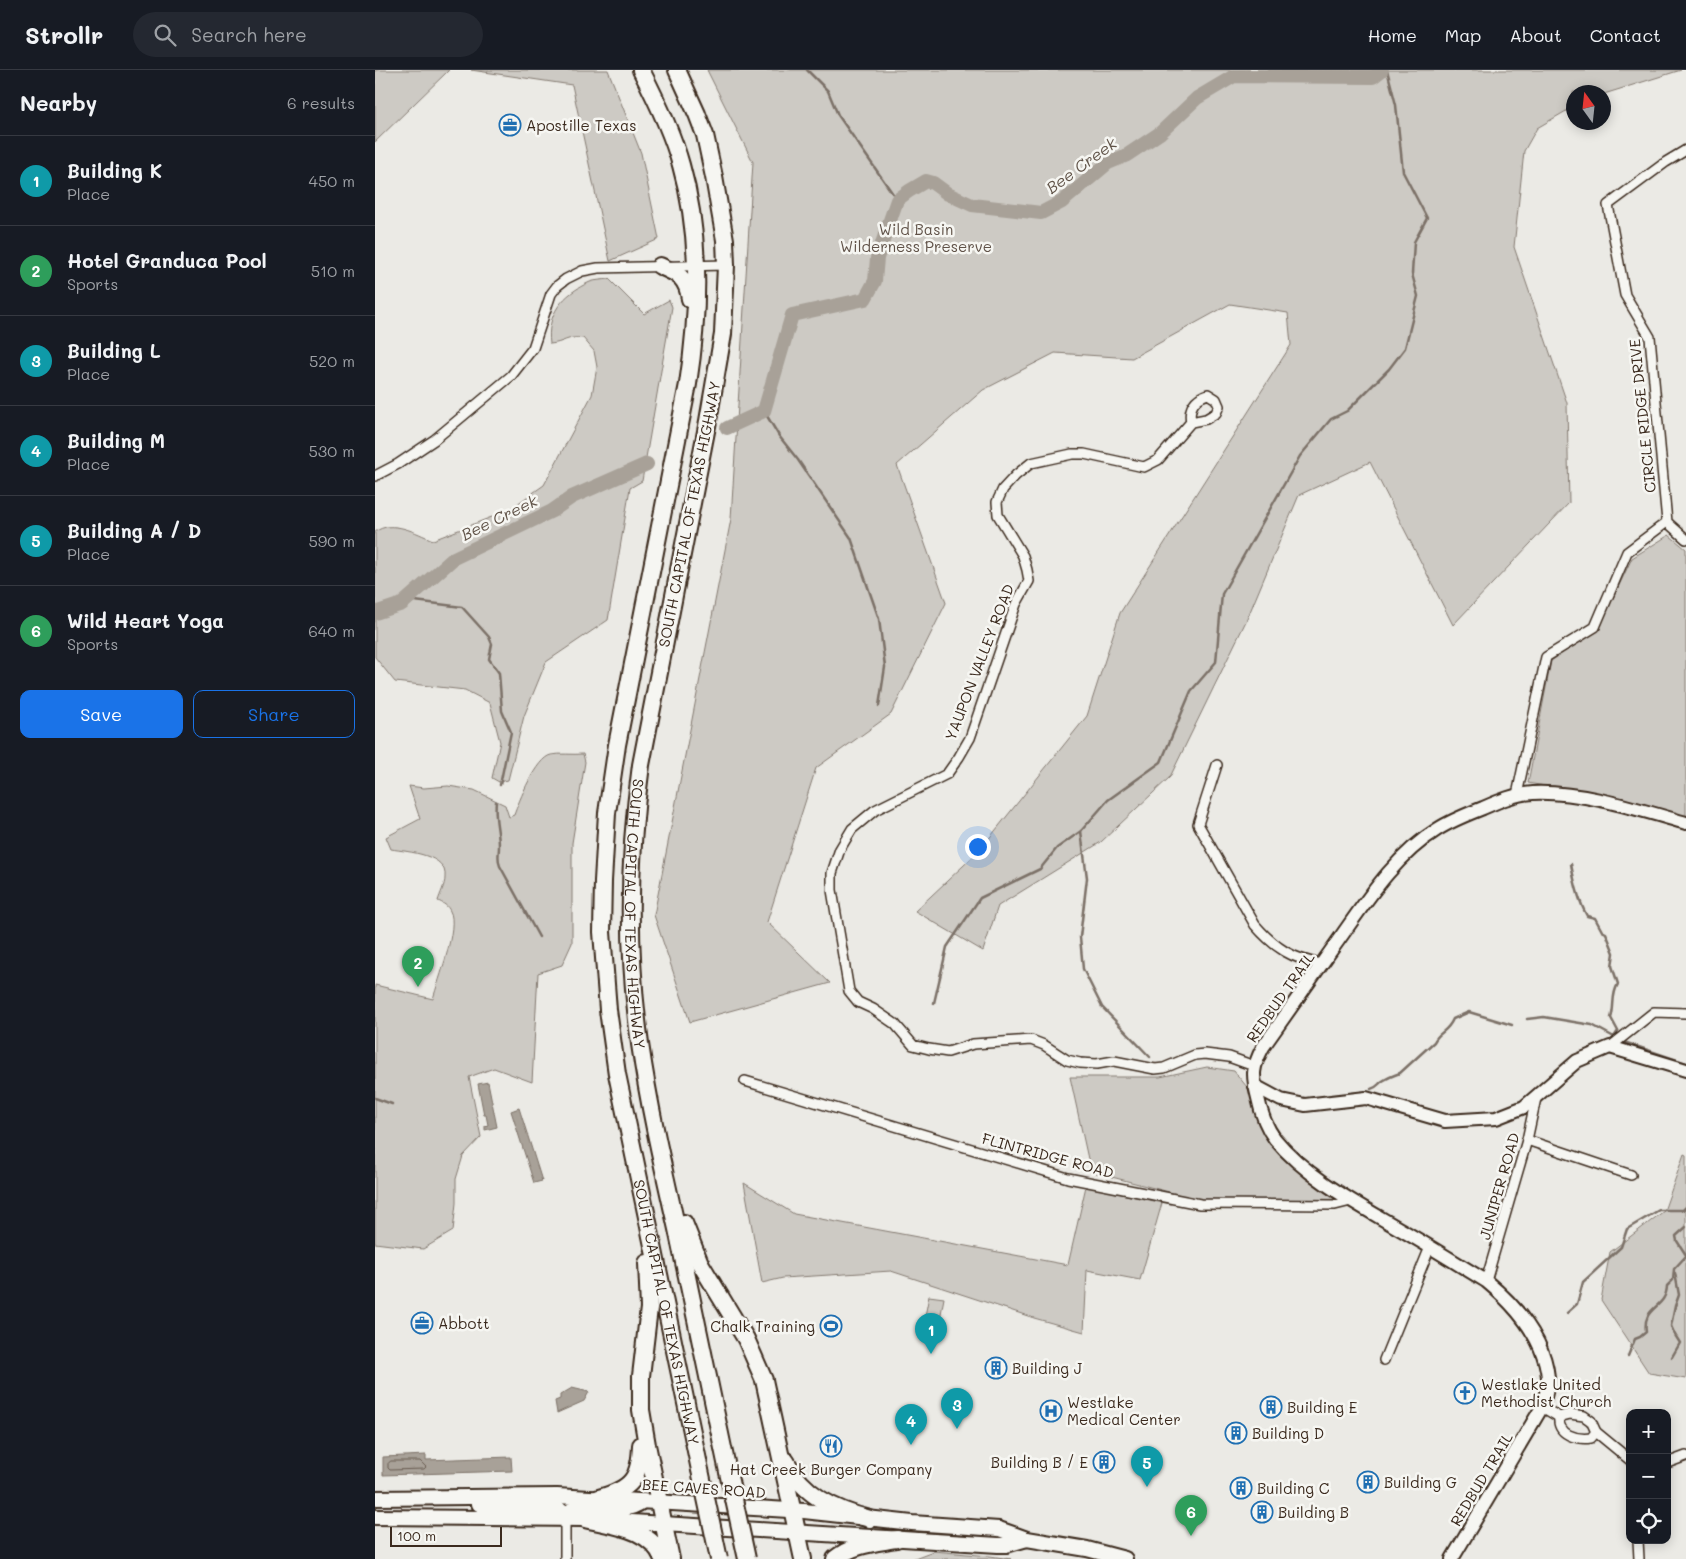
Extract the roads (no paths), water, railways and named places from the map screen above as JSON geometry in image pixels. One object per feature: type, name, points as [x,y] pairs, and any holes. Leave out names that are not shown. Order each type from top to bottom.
[{"type":"highway","name":"SOUTH CAPITAL OF TEXAS HIGHWAY","points":[[641,70],[671,132],[681,165],[693,220],[695,334],[688,384],[630,674],[610,786],[604,847],[603,951],[609,1023],[617,1074],[719,1559]]},
{"type":"highway","name":"SOUTH CAPITAL OF TEXAS HIGHWAY","points":[[677,70],[705,135],[715,177],[724,231],[726,265],[723,334],[643,752],[632,845],[630,932],[638,1032],[651,1111],[747,1559]]},
{"type":"highway","points":[[660,266],[677,273],[685,281],[689,293],[695,334]]},
{"type":"highway","points":[[630,674],[650,667],[667,628]]},
{"type":"highway","points":[[630,674],[642,684],[646,696],[643,752]]},
{"type":"highway","points":[[651,1111],[691,1244],[705,1273],[746,1339],[756,1359],[767,1390],[803,1559]]},
{"type":"highway","points":[[599,1498],[625,1488],[633,1481],[640,1462],[641,1376],[648,1320],[649,1291],[646,1253],[632,1151]]},
{"type":"highway","points":[[642,1418],[651,1501],[664,1524],[671,1559]]},
{"type":"highway","points":[[779,1444],[791,1471],[809,1491],[839,1509],[870,1519]]},
{"type":"highway","points":[[585,1519],[643,1534],[657,1546],[663,1559]]},
{"type":"highway","points":[[835,1559],[855,1547],[897,1538]]},
{"type":"main road","name":"BEE CAVES ROAD","points":[[375,1498],[530,1496],[599,1498],[793,1510],[919,1524],[999,1529],[1027,1539],[1087,1549],[1125,1559]]},
{"type":"main road","points":[[421,1497],[492,1505],[553,1506],[559,1509],[565,1518],[570,1511],[577,1508],[622,1510],[651,1501]]},
{"type":"main road","name":"BEE CAVES ROAD","points":[[375,1517],[565,1518],[997,1545],[1007,1545],[1027,1539]]},
{"type":"street","name":"CIRCLE RIDGE DRIVE","points":[[1667,522],[1650,337],[1625,295],[1608,205],[1666,162],[1686,150]]},
{"type":"street","points":[[375,476],[399,464],[434,440],[511,376],[533,348],[551,294],[566,279],[582,271],[598,268],[726,265]]},
{"type":"street","name":"YAUPON VALLEY ROAD","points":[[1191,422],[1158,460],[1144,467],[1084,454],[1071,454],[1031,462],[1003,489],[997,502],[998,515],[1023,556],[1029,581],[1016,604],[969,738],[947,774],[875,810],[852,829],[840,849],[832,873],[832,890],[849,991],[858,1002],[873,1009],[895,1024],[913,1045],[948,1052],[973,1044],[1031,1040],[1044,1045],[1067,1060],[1080,1064],[1115,1061],[1163,1068],[1195,1055],[1205,1054],[1229,1057],[1254,1066]]},
{"type":"street","points":[[1517,795],[1546,657],[1595,627],[1627,552],[1667,522],[1686,539]]},
{"type":"street","points":[[1217,765],[1198,824],[1255,925],[1267,940],[1296,958],[1322,964]]},
{"type":"street","name":"REDBUD TRAIL","points":[[1452,1559],[1542,1408],[1547,1392],[1548,1378],[1540,1346],[1530,1328],[1515,1308],[1485,1281],[1431,1247],[1351,1201],[1287,1151],[1275,1139],[1263,1116],[1255,1086],[1254,1066],[1263,1047],[1371,894],[1391,869],[1417,844],[1438,829],[1500,800],[1534,793],[1577,796],[1634,808],[1686,823]]},
{"type":"street","points":[[1255,1086],[1281,1100],[1305,1105],[1366,1098],[1445,1121],[1497,1118],[1524,1107],[1577,1061],[1611,1047],[1654,1012],[1686,1013]]},
{"type":"street","points":[[1611,1047],[1686,1070]]},
{"type":"street","name":"FLINTRIDGE ROAD","points":[[745,1081],[1068,1178],[1200,1204],[1335,1205],[1351,1201]]},
{"type":"street","name":"JUNIPER ROAD","points":[[1485,1281],[1527,1140],[1536,1098]]},
{"type":"street","points":[[1263,1116],[1269,1104],[1281,1100]]},
{"type":"street","points":[[1527,1140],[1631,1175]]},
{"type":"street","points":[[1384,1360],[1431,1247]]},
{"type":"street","points":[[1542,1408],[1559,1417],[1570,1414],[1584,1416],[1591,1421],[1596,1432],[1626,1457]]},
{"type":"street","points":[[1559,1417],[1558,1424],[1561,1429],[1577,1439],[1591,1438],[1596,1432]]},
{"type":"street","points":[[1671,1462],[1686,1456]]},
{"type":"street","points":[[565,1518],[565,1559]]},
{"type":"street","points":[[1638,1544],[1639,1559]]},
{"type":"water","points":[[488,1082],[497,1127],[485,1130],[485,1126],[488,1125],[486,1115],[484,1115],[478,1084]]},
{"type":"water","points":[[519,1108],[542,1181],[534,1183],[511,1111]]},
{"type":"water","points":[[572,1388],[589,1392],[584,1401],[557,1413],[555,1401],[560,1399],[560,1395]]},
{"type":"water","points":[[426,1455],[426,1460],[511,1457],[512,1471],[383,1475],[383,1457]]},
{"type":"waterway","points":[[807,70],[828,91],[838,115],[893,194],[900,197]]},
{"type":"waterway","name":"Bee Creek","points":[[727,428],[764,411],[792,315],[865,299],[875,281],[877,258],[897,200],[926,181],[972,205],[1041,213],[1062,202],[1108,163],[1127,155],[1160,133],[1197,98],[1234,76],[1373,77],[1382,70]]},
{"type":"waterway","points":[[934,1003],[947,947],[980,898],[1040,869],[1057,848],[1081,831],[1108,800],[1161,762],[1191,691],[1216,662],[1222,594],[1300,456],[1331,419],[1347,411],[1389,369],[1405,348],[1418,296],[1412,274],[1414,242],[1427,218],[1403,172],[1396,105],[1387,70]]},
{"type":"waterway","points":[[764,411],[779,436],[798,460],[851,538],[879,619],[885,667],[879,706]]},
{"type":"waterway","name":"Bee Creek","points":[[375,613],[402,604],[454,558],[552,511],[572,497],[647,464]]},
{"type":"waterway","points":[[407,600],[462,607],[489,637],[492,644],[489,659],[499,673],[502,711],[511,732],[500,785]]},
{"type":"waterway","points":[[496,802],[499,863],[539,937]]},
{"type":"waterway","points":[[1081,831],[1087,878],[1080,937],[1083,969],[1102,1007],[1150,1057]]},
{"type":"waterway","points":[[1527,1019],[1544,1017],[1592,1025],[1614,1037],[1618,1031],[1611,1018],[1618,984],[1612,966],[1614,953],[1606,933],[1602,931],[1595,918],[1587,916],[1581,904],[1571,864]]},
{"type":"waterway","points":[[1371,1089],[1386,1079],[1400,1073],[1434,1042],[1453,1019],[1469,1012],[1512,1025]]},
{"type":"waterway","points":[[1624,1042],[1686,1063]]},
{"type":"waterway","points":[[375,1098],[392,1104]]},
{"type":"waterway","points":[[1567,1313],[1577,1304],[1583,1282],[1621,1247],[1627,1229],[1659,1210],[1683,1210],[1686,1207]]},
{"type":"waterway","points":[[1686,1227],[1676,1236],[1686,1255]]},
{"type":"waterway","points":[[1628,1356],[1635,1339],[1646,1332],[1647,1317],[1663,1300],[1667,1286],[1673,1280],[1674,1269],[1686,1256]]},
{"type":"waterway","points":[[1672,1357],[1680,1343],[1671,1326],[1679,1295],[1675,1273]]},
{"type":"place","name":"Apostille Texas","points":[[510,125]]},
{"type":"place","name":"Hotel Granduca Pool","points":[[418,987]]},
{"type":"place","name":"Abbott","points":[[422,1323]]},
{"type":"place","name":"Chalk Training","points":[[831,1326]]},
{"type":"place","name":"Building K","points":[[931,1354]]},
{"type":"place","name":"Building J","points":[[996,1368]]},
{"type":"place","name":"Westlake United Methodist Church","points":[[1465,1393]]},
{"type":"place","name":"Building E","points":[[1271,1407]]},
{"type":"place","name":"Westlake Medical Center","points":[[1051,1411]]},
{"type":"place","name":"Building L","points":[[957,1429]]},
{"type":"place","name":"Building D","points":[[1236,1433]]},
{"type":"place","name":"Building M","points":[[911,1445]]},
{"type":"place","name":"Hat Creek Burger Company","points":[[831,1446]]},
{"type":"place","name":"Building B / E","points":[[1104,1462]]},
{"type":"place","name":"Building G","points":[[1368,1482]]},
{"type":"place","name":"Building A / D","points":[[1147,1487]]},
{"type":"place","name":"Building C","points":[[1241,1488]]},
{"type":"place","name":"Building B","points":[[1262,1512]]},
{"type":"place","name":"Wild Heart Yoga","points":[[1191,1536]]},
{"type":"park label","name":"Wild Basin Wilderness Preserve","points":[[916,238]]}]
